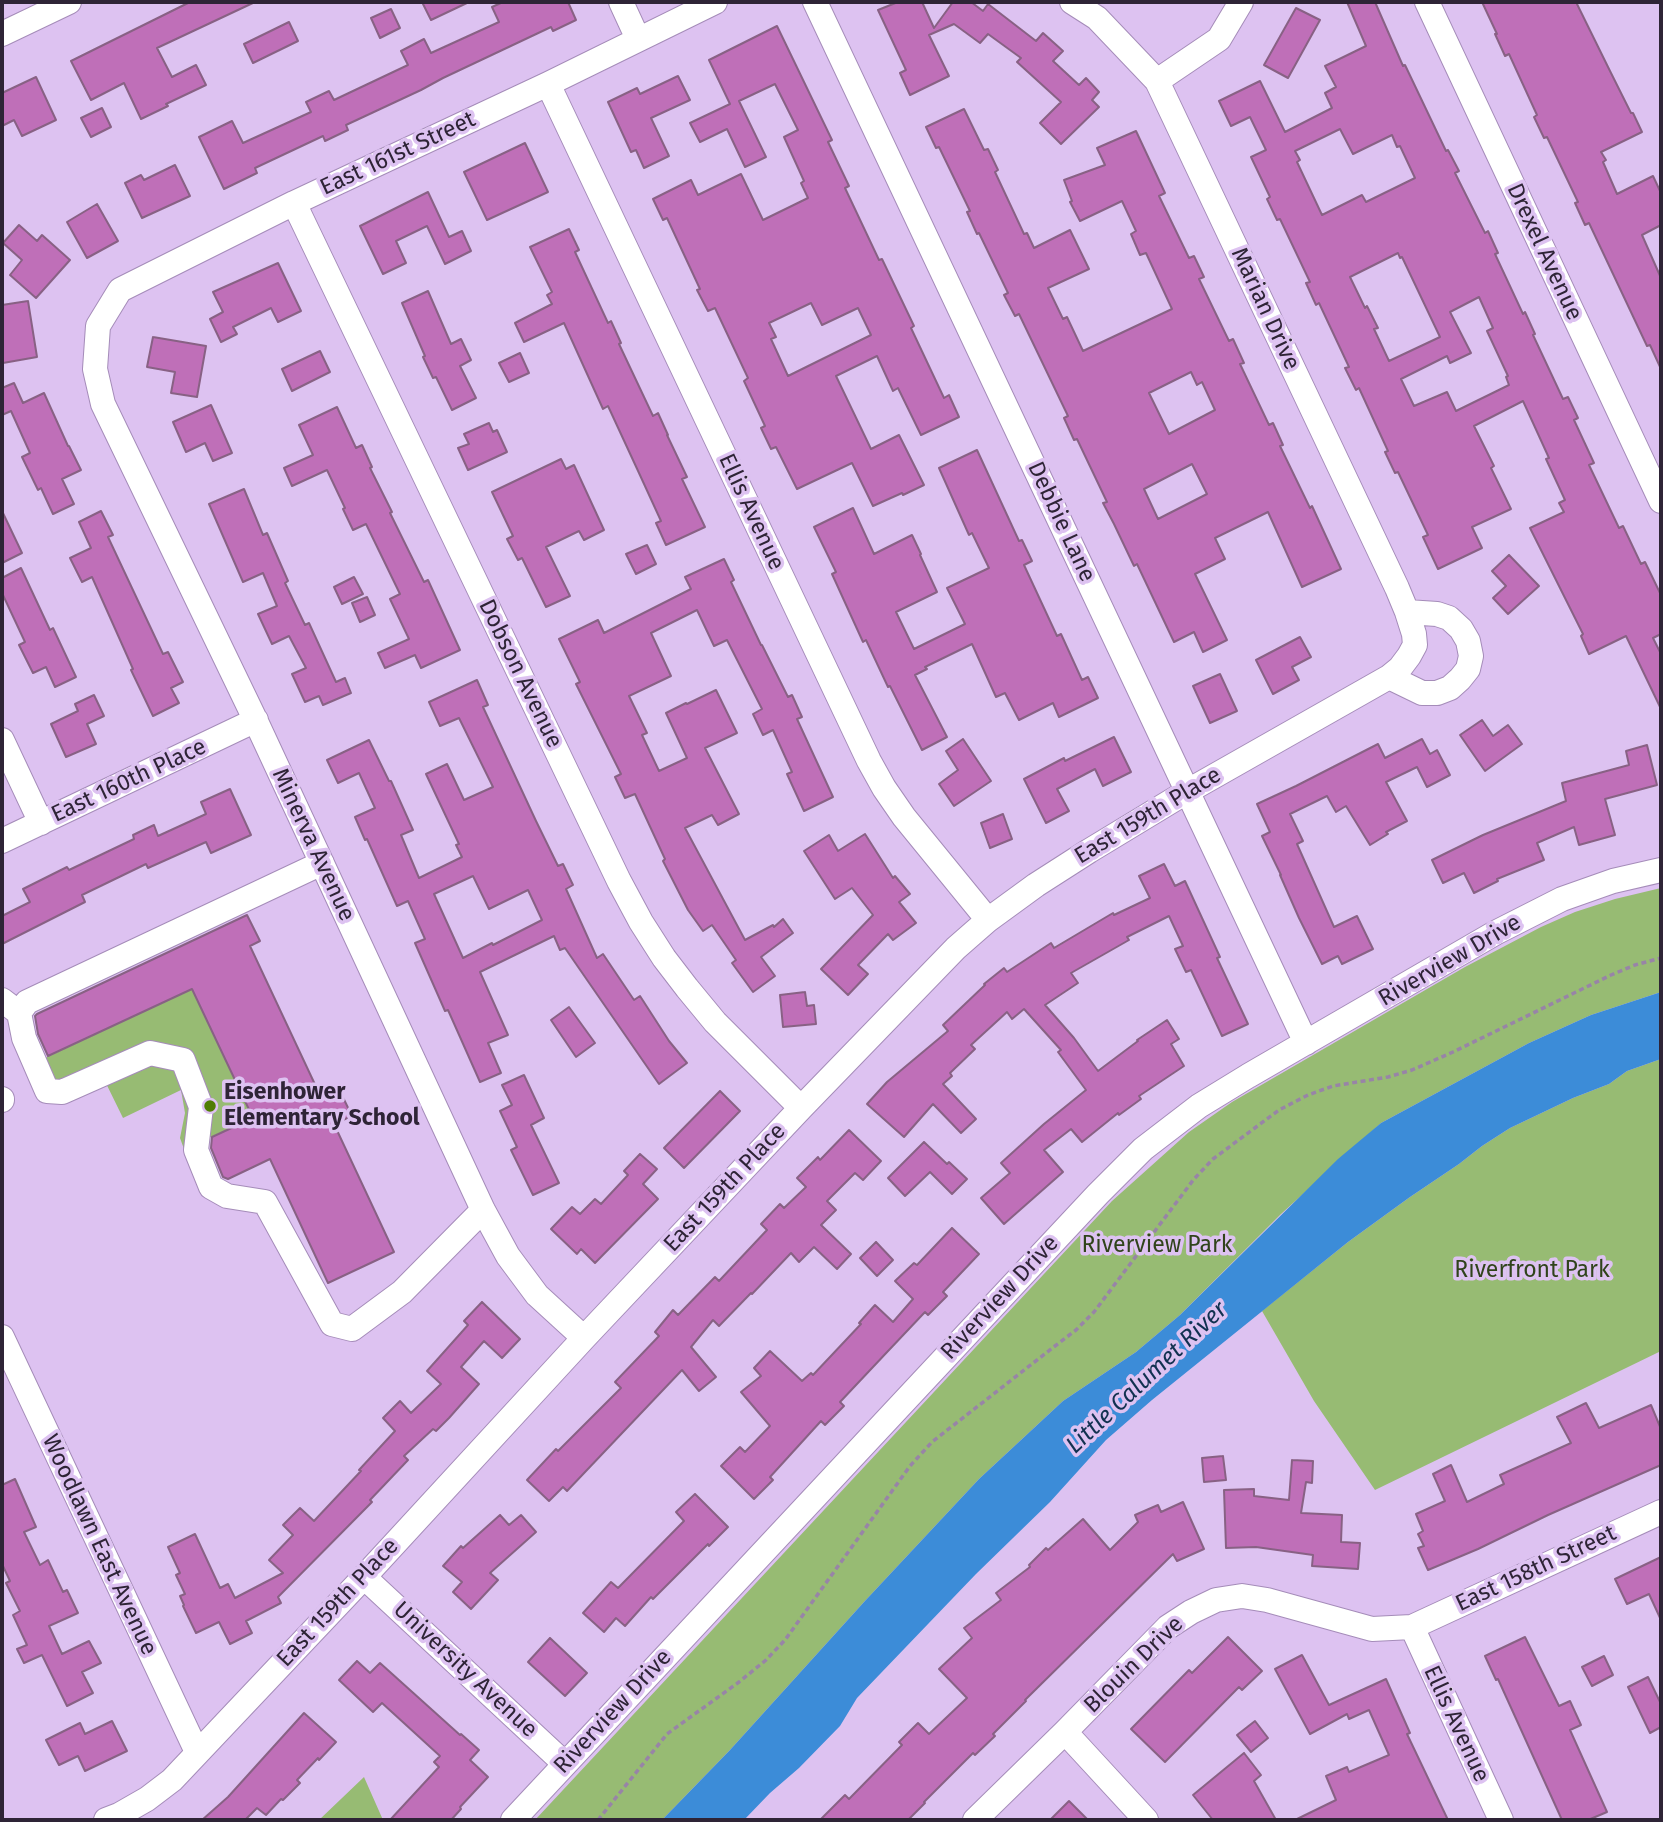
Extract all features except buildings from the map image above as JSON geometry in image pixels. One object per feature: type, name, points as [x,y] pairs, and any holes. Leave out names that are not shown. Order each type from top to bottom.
[{"type":"street","points":[[2,34],[69,2]]},
{"type":"street","points":[[621,2],[638,39]]},
{"type":"street","name":"East 161st Street","points":[[98,326],[120,290],[294,203],[715,2]]},
{"type":"street","name":"Debbie Lane","points":[[816,2],[1306,1043]]},
{"type":"street","name":"Marian Drive","points":[[1072,2],[1097,18],[1157,81],[1407,611],[1415,645]]},
{"type":"street","points":[[1157,81],[1219,39],[1241,2]]},
{"type":"street","name":"Drexel Avenue","points":[[1427,2],[1661,501]]},
{"type":"street","name":"Ellis Avenue","points":[[548,83],[869,761],[884,789],[904,817],[988,920]]},
{"type":"street","name":"Dobson Avenue","points":[[294,203],[613,869],[642,922],[679,978],[715,1022],[801,1108]]},
{"type":"street","name":"Minerva Avenue","points":[[98,326],[95,369],[103,404],[256,720],[483,1210],[508,1256],[537,1295],[584,1338]]},
{"type":"street","points":[[1389,677],[1422,693],[1437,693],[1450,688],[1468,669],[1471,656],[1468,641],[1461,629],[1449,618],[1437,614],[1407,611]]},
{"type":"street","name":"East 159th Place","points":[[106,1820],[147,1799],[172,1780],[584,1338],[922,980],[956,948],[988,920],[1089,851],[1389,677],[1400,668],[1415,645]]},
{"type":"street","name":"East 160th Place","points":[[2,841],[256,720]]},
{"type":"street","points":[[2,740],[41,823]]},
{"type":"street","points":[[322,863],[16,1005],[23,1038],[47,1091],[62,1092],[150,1053],[183,1060],[201,1107],[196,1150],[211,1187],[227,1196],[265,1202],[332,1324],[352,1329],[402,1292],[483,1210]]},
{"type":"street","name":"Riverview Drive","points":[[513,1820],[1143,1149],[1199,1106],[1495,933],[1562,899],[1613,881],[1661,870]]},
{"type":"street","name":"Woodlawn East Avenue","points":[[2,1337],[197,1752]]},
{"type":"street","name":"East 158th Street","points":[[1412,1627],[1661,1512]]},
{"type":"street","name":"University Avenue","points":[[364,1577],[565,1764]]},
{"type":"street","name":"Blouin Drive","points":[[975,1820],[1168,1627],[1216,1600],[1242,1597],[1267,1600],[1372,1629],[1412,1627]]},
{"type":"street","name":"Ellis Avenue","points":[[1412,1627],[1501,1820]]},
{"type":"street","points":[[1065,1732],[1146,1820]]},
{"type":"path","points":[[598,1820],[667,1734],[739,1682],[785,1640],[903,1475],[932,1442],[1055,1346],[1094,1312],[1194,1179],[1213,1159],[1279,1110],[1308,1095],[1334,1086],[1412,1070],[1611,975],[1661,958]]},
{"type":"green space","name":"Riverview Park","points":[[1661,888],[1661,992],[1591,1015],[1529,1043],[1381,1123],[1281,1214],[1180,1315],[1136,1352],[1063,1401],[979,1479],[730,1750],[662,1820],[535,1820],[1112,1201],[1189,1132],[1232,1102],[1465,967],[1541,927],[1615,899]]},
{"type":"green space","points":[[192,989],[253,1118],[184,1149],[180,1138],[185,1113],[181,1090],[123,1118],[98,1067],[58,1085],[45,1058]]},
{"type":"green space","name":"Riverfront Park","points":[[1661,1059],[1661,1351],[1375,1490],[1314,1401],[1262,1311],[1348,1242],[1510,1128],[1609,1084],[1627,1071]]},
{"type":"green space","points":[[364,1777],[383,1820],[319,1820]]},
{"type":"water","name":"Little Calumet River","points":[[1661,992],[1661,1059],[1627,1071],[1609,1084],[1510,1128],[1482,1146],[1348,1242],[1152,1400],[1106,1440],[1050,1502],[976,1574],[857,1698],[840,1726],[744,1820],[662,1820],[730,1750],[979,1479],[1063,1401],[1136,1352],[1180,1315],[1338,1159],[1381,1123],[1529,1043],[1591,1015]]},
{"type":"place","name":"Eisenhower Elementary School","points":[[210,1106]]}]
